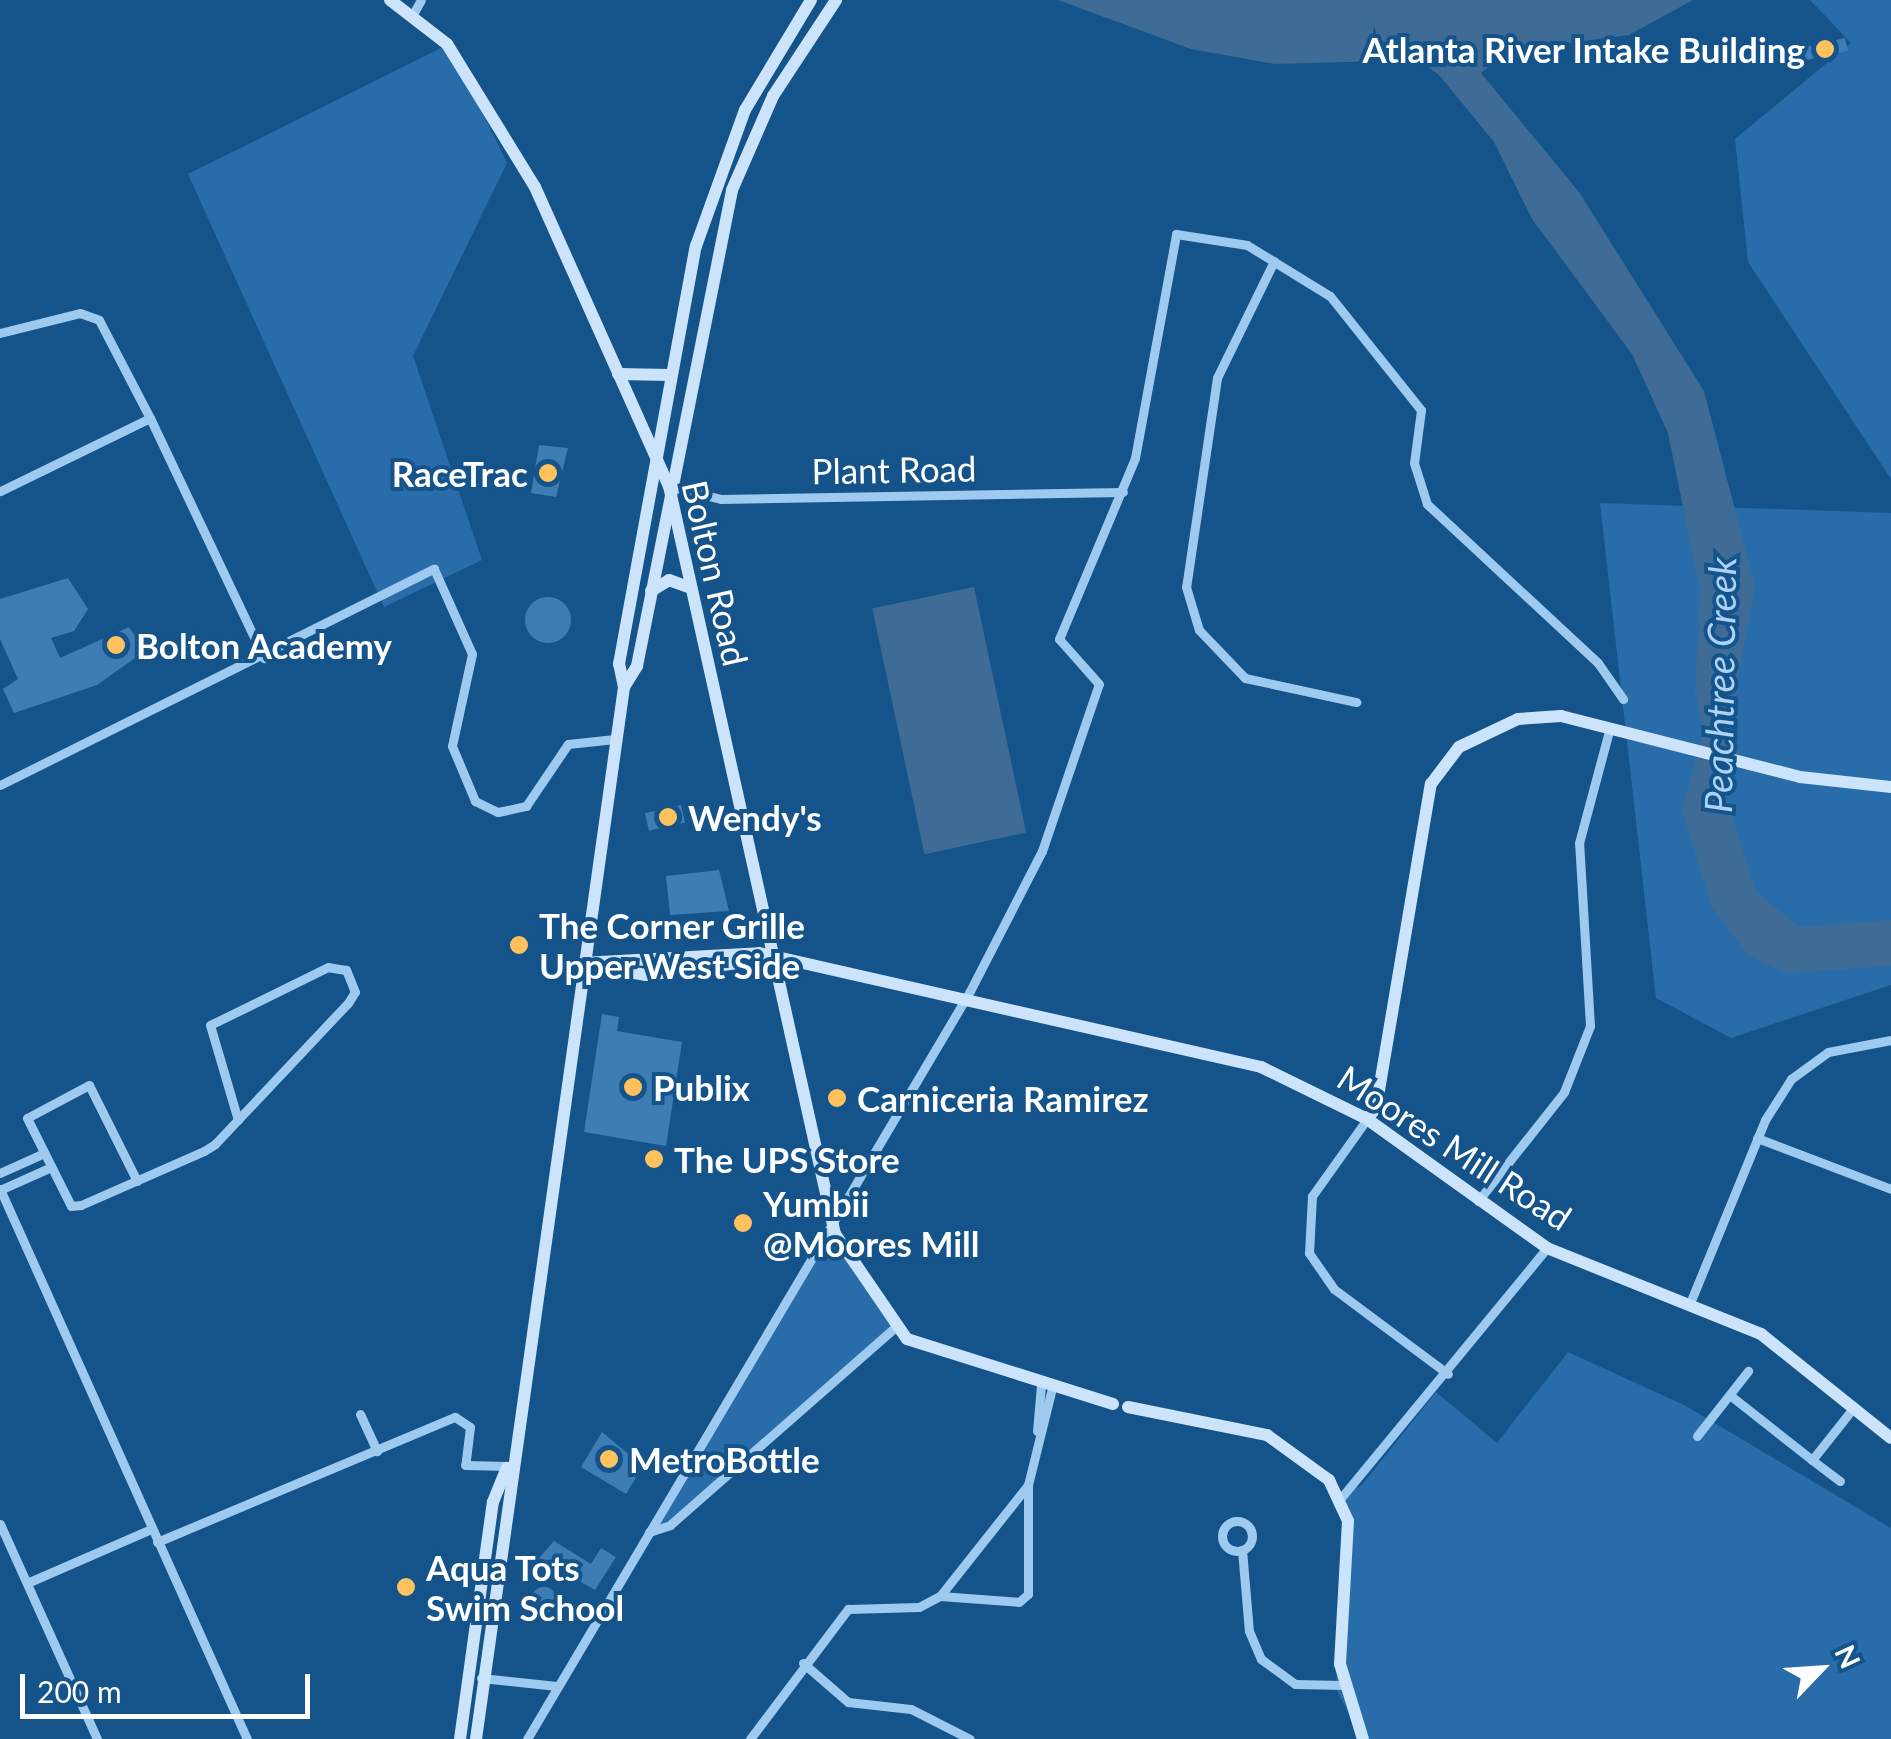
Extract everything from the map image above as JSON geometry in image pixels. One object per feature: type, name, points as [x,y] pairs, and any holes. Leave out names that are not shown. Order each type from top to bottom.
[{"type":"street","name":"Bolton Road","points":[[390,0],[456,57],[535,187],[669,486],[770,959],[832,1226],[895,1327]]},
{"type":"street","points":[[412,16],[421,0]]},
{"type":"street","points":[[624,687],[618,664],[671,375],[711,193],[768,66],[811,0]]},
{"type":"street","points":[[476,1739],[511,1504],[508,1466],[624,687],[637,666],[669,486],[732,190],[773,96],[836,0]]},
{"type":"street","points":[[529,1735],[965,1000],[1042,851],[1099,684],[1060,640],[1123,492],[1176,234],[1246,245],[1330,296],[1422,410],[1414,463],[1427,504],[1598,663],[1623,699]]},
{"type":"street","points":[[1274,261],[1216,378],[1186,587],[1199,630],[1245,678],[1356,702]]},
{"type":"street","points":[[0,332],[80,314],[98,320],[150,418],[264,658]]},
{"type":"street","points":[[618,374],[671,375]]},
{"type":"street","points":[[0,492],[150,418]]},
{"type":"street","name":"Plant Road","points":[[669,486],[720,499],[1123,492]]},
{"type":"street","points":[[0,785],[264,658],[433,570],[472,654],[452,746],[474,801],[498,812],[526,806],[568,744],[615,739]]},
{"type":"street","points":[[651,591],[677,579],[691,588]]},
{"type":"street","points":[[1448,1374],[1334,1289],[1310,1253],[1312,1196],[1376,1108],[1436,770],[1460,747],[1518,719],[1610,727],[1722,758],[1891,787]]},
{"type":"street","points":[[1478,1201],[1564,1092],[1590,1026],[1578,843],[1610,727]]},
{"type":"street","name":"Moores Mill Road","points":[[582,963],[770,959],[1162,1041],[1261,1067],[1367,1119],[1547,1248],[1761,1334],[1891,1438]]},
{"type":"street","points":[[137,1181],[89,1086],[34,1107],[27,1118],[40,1155],[71,1206],[137,1181],[204,1152],[238,1120],[348,1002],[355,992],[346,970],[328,967],[214,1020],[207,1038],[238,1120]]},
{"type":"street","points":[[1690,1303],[1757,1138],[1802,1069],[1843,1046],[1891,1040]]},
{"type":"street","points":[[1757,1138],[1891,1189]]},
{"type":"street","points":[[0,1173],[40,1155]]},
{"type":"street","points":[[47,1170],[0,1190],[247,1739]]},
{"type":"street","points":[[1340,1498],[1448,1374],[1547,1248]]},
{"type":"street","points":[[649,1532],[670,1526],[895,1327],[922,1347],[1113,1404]]},
{"type":"street","points":[[1697,1436],[1748,1371]]},
{"type":"street","points":[[940,1596],[1019,1602],[1028,1594],[1028,1484],[1046,1386]]},
{"type":"street","points":[[1731,1396],[1840,1481]]},
{"type":"street","points":[[1812,1460],[1854,1406]]},
{"type":"street","points":[[1128,1407],[1267,1435],[1314,1464],[1340,1498],[1350,1542],[1343,1686],[1362,1739]]},
{"type":"street","points":[[360,1414],[377,1451]]},
{"type":"street","points":[[157,1542],[460,1417],[470,1426],[465,1465],[508,1466]]},
{"type":"street","points":[[460,1739],[493,1502],[508,1466]]},
{"type":"street","points":[[750,1739],[803,1663],[848,1609],[919,1607],[940,1596],[1028,1484]]},
{"type":"street","points":[[0,1524],[97,1739]]},
{"type":"street","points":[[26,1584],[151,1528]]},
{"type":"street","points":[[1242,1550],[1261,1659],[1295,1684],[1343,1686]]},
{"type":"street","points":[[803,1663],[848,1702],[912,1709],[970,1739]]},
{"type":"street","points":[[469,1676],[557,1686]]},
{"type":"shaded area","points":[[1810,0],[1891,0],[1891,479],[1748,262],[1735,139],[1851,43]]},
{"type":"shaded area","points":[[449,44],[507,163],[413,356],[482,560],[384,607],[188,174]]},
{"type":"shaded area","points":[[1600,503],[1891,513],[1891,985],[1731,1038],[1656,998]]},
{"type":"shaded area","points":[[831,1226],[895,1327],[656,1532]]},
{"type":"shaded area","points":[[1568,1352],[1686,1406],[1891,1528],[1891,1739],[1362,1739],[1336,1689],[1344,1520],[1334,1498],[1362,1485],[1436,1392],[1497,1443]]},
{"type":"water","name":"Peachtree Creek","points":[[1058,0],[1693,0],[1629,35],[1507,51],[1481,73],[1579,192],[1704,391],[1755,586],[1720,779],[1756,892],[1800,927],[1891,920],[1891,966],[1784,973],[1746,953],[1712,907],[1682,811],[1704,730],[1695,692],[1700,591],[1668,433],[1632,354],[1532,219],[1494,142],[1439,75],[1419,60],[1275,64],[1191,49]]},
{"type":"water","points":[[974,587],[1026,833],[924,854],[872,609]]},
{"type":"building","name":"Atlanta River Intake Building","points":[[1845,38],[1848,51],[1805,61],[1802,48]]},
{"type":"building","name":"RaceTrac","points":[[539,445],[568,448],[556,497],[531,493]]},
{"type":"building","name":"Bolton Academy","points":[[68,578],[88,609],[74,631],[51,638],[60,658],[129,627],[145,651],[97,685],[14,713],[3,689],[18,679],[0,639],[0,599]]},
{"type":"building","points":[[548,597],[564,604],[571,620],[564,636],[548,643],[532,636],[525,620],[532,604]]},
{"type":"building","name":"Wendy's","points":[[681,805],[685,823],[649,831],[645,813]]},
{"type":"building","points":[[719,870],[729,911],[670,915],[666,876]]},
{"type":"building","name":"Publix","points":[[602,1014],[619,1017],[617,1031],[682,1042],[666,1146],[584,1132]]},
{"type":"building","name":"MetroBottle","points":[[602,1432],[643,1466],[626,1494],[581,1467]]},
{"type":"building","points":[[554,1541],[591,1564],[601,1548],[616,1557],[595,1590],[539,1558]]},
{"type":"building","points":[[544,1587],[554,1590],[554,1610],[544,1613],[534,1610],[531,1600],[534,1590]]},
{"type":"place","name":"Atlanta River Intake Building","points":[[1825,49]]},
{"type":"place","name":"RaceTrac","points":[[548,473]]},
{"type":"place","name":"Bolton Academy","points":[[116,645]]},
{"type":"place","name":"Wendy's","points":[[668,817]]},
{"type":"place","name":"The Corner Grille Upper West Side","points":[[519,945]]},
{"type":"place","name":"Publix","points":[[633,1087]]},
{"type":"place","name":"Carniceria Ramirez","points":[[837,1098]]},
{"type":"place","name":"The UPS Store","points":[[654,1159]]},
{"type":"place","name":"Yumbii @Moores Mill","points":[[743,1223]]},
{"type":"place","name":"MetroBottle","points":[[609,1459]]},
{"type":"place","name":"Aqua Tots Swim School","points":[[406,1587]]}]
